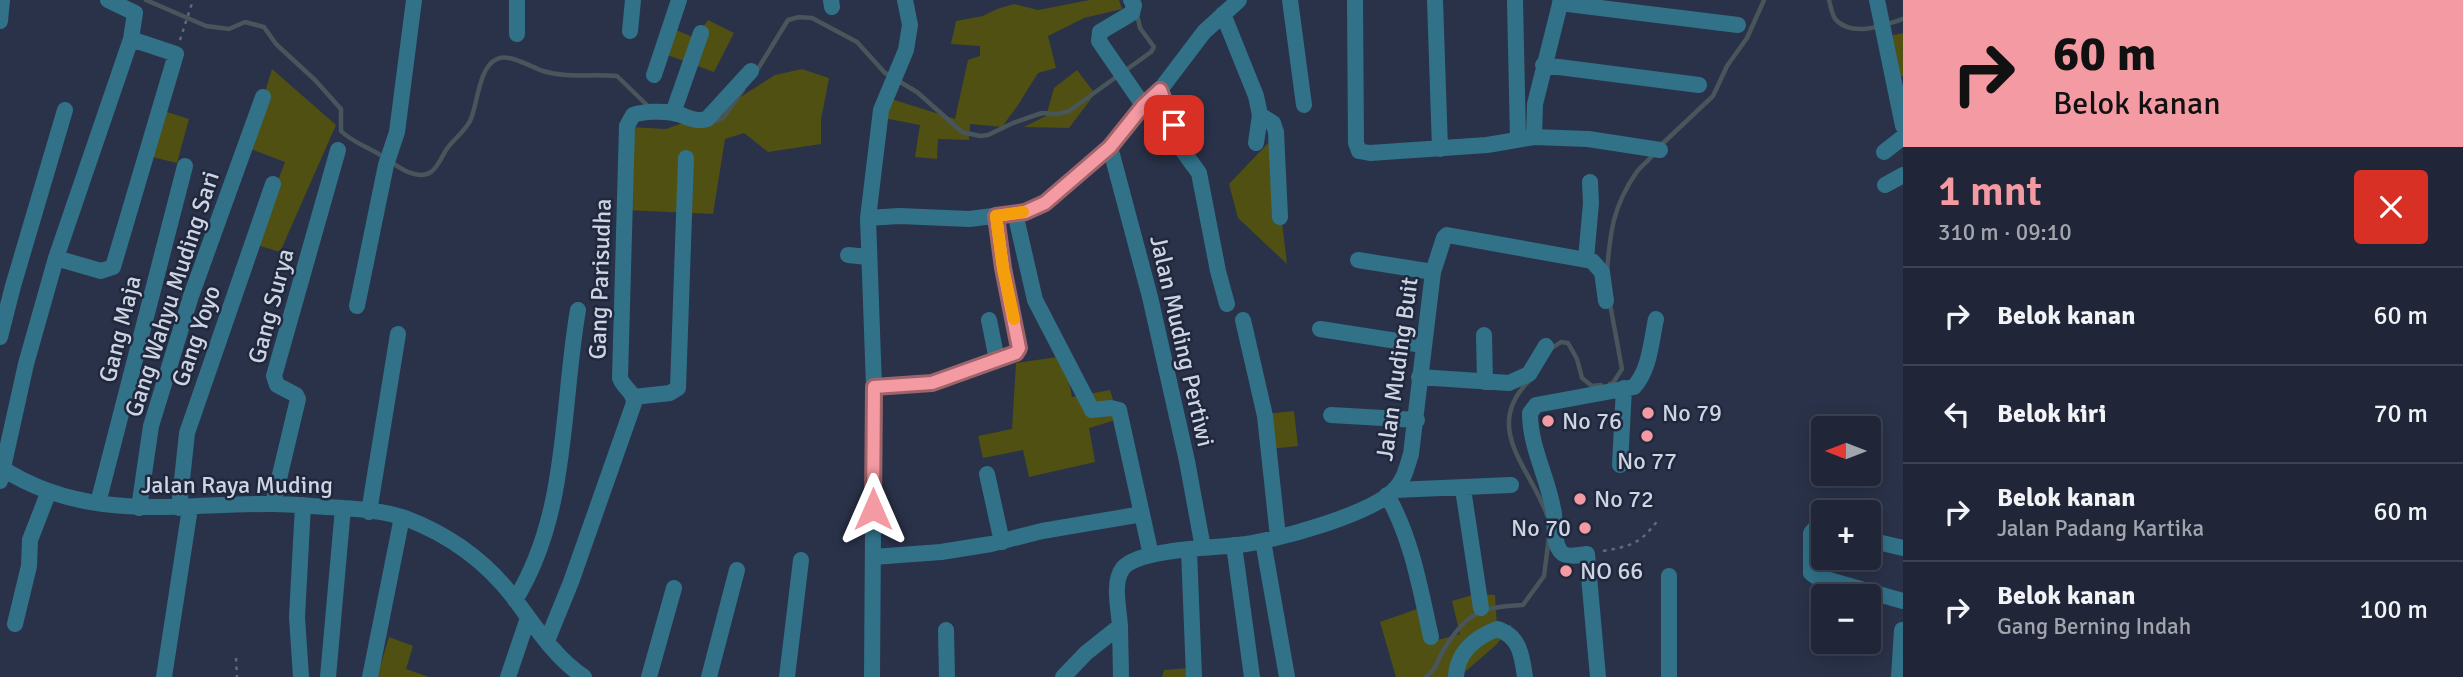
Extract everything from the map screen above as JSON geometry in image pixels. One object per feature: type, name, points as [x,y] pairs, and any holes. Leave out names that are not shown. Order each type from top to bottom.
[{"type":"street","points":[[0,21],[2,0]]},
{"type":"street","points":[[1,474],[26,364],[56,258],[131,39],[135,13],[108,0]]},
{"type":"street","points":[[357,306],[386,165],[397,132],[414,0]]},
{"type":"street","points":[[517,0],[517,34]]},
{"type":"street","points":[[630,32],[633,0]]},
{"type":"street","points":[[654,75],[680,0]]},
{"type":"street","points":[[872,677],[874,387],[868,218],[881,110],[906,50],[910,25],[905,0]]},
{"type":"street","points":[[1131,0],[1134,5],[1132,13],[1100,32],[1099,41],[1143,106]]},
{"type":"street","points":[[868,218],[899,216],[969,219],[1016,214],[1045,203],[1110,147],[1143,106],[1160,90],[1204,32],[1239,0]]},
{"type":"street","points":[[1290,0],[1304,106]]},
{"type":"street","points":[[1355,0],[1357,149],[1370,153],[1440,149],[1501,143],[1529,133],[1660,150]]},
{"type":"street","points":[[1435,0],[1440,149]]},
{"type":"street","points":[[1515,0],[1529,133]]},
{"type":"street","points":[[1877,0],[1903,126]]},
{"type":"street","points":[[1529,133],[1543,65],[1561,2],[1738,25]]},
{"type":"street","points":[[1223,15],[1251,81],[1261,115],[1256,143]]},
{"type":"street","points":[[701,33],[673,113],[695,120],[707,119],[751,71]]},
{"type":"street","points":[[56,258],[101,271],[113,267],[176,54],[131,39]]},
{"type":"street","points":[[1543,65],[1699,85]]},
{"type":"street","points":[[1160,90],[1183,151],[1199,173],[1227,304]]},
{"type":"street","name":"Gang Wahyu Muding Sari","points":[[139,508],[151,426],[191,296],[262,97]]},
{"type":"street","points":[[0,337],[65,110]]},
{"type":"street","name":"Gang Parisudha","points":[[634,397],[622,384],[620,371],[627,126],[633,115],[639,113],[673,113]]},
{"type":"street","points":[[1261,115],[1273,123],[1276,132],[1280,217]]},
{"type":"street","points":[[1884,152],[1903,137]]},
{"type":"street","name":"Jalan Muding Pertiwi","points":[[1110,147],[1150,297],[1187,461],[1196,549],[1194,677]]},
{"type":"street","name":"Gang Surya","points":[[273,504],[298,399],[296,395],[277,385],[274,376],[338,150]]},
{"type":"street","points":[[547,642],[575,573],[632,411],[634,397],[670,393],[678,388],[687,158]]},
{"type":"street","name":"Gang Maja","points":[[98,503],[185,166]]},
{"type":"street","points":[[1885,185],[1903,174]]},
{"type":"street","points":[[1590,182],[1586,259],[1592,261],[1602,272],[1606,301]]},
{"type":"street","name":"Gang Yoyo","points":[[164,677],[185,508],[187,433],[273,184]]},
{"type":"street","points":[[1016,214],[1035,300],[1092,410],[1119,410],[1151,555]]},
{"type":"street","points":[[874,387],[932,383],[1016,353],[1019,348],[996,216]]},
{"type":"street","name":"Jalan Muding Buit","points":[[1121,677],[1118,579],[1123,568],[1130,563],[1151,555],[1270,539],[1335,521],[1391,493],[1404,477],[1416,420],[1433,272],[1444,237],[1586,259]]},
{"type":"street","points":[[848,256],[868,257]]},
{"type":"street","points":[[1358,260],[1433,272]]},
{"type":"street","points":[[515,600],[538,555],[556,483],[564,443],[578,310]]},
{"type":"street","points":[[1598,677],[1587,554],[1566,555],[1561,552],[1556,542],[1552,501],[1533,447],[1530,413],[1536,405],[1634,387],[1641,379],[1646,366],[1656,319]]},
{"type":"street","points":[[989,320],[997,360]]},
{"type":"street","points":[[1243,320],[1265,416],[1270,539],[1287,677]]},
{"type":"street","points":[[1320,329],[1423,345]]},
{"type":"street","points":[[369,512],[398,334]]},
{"type":"street","points":[[1484,335],[1485,382]]},
{"type":"street","points":[[1419,377],[1509,383],[1520,379],[1534,367],[1546,346]]},
{"type":"street","points":[[1620,465],[1624,388]]},
{"type":"street","points":[[1331,415],[1416,420]]},
{"type":"street","name":"Jalan Raya Muding","points":[[1,474],[50,491],[98,503],[139,508],[303,505],[402,517],[444,535],[478,558],[547,642],[584,677]]},
{"type":"street","points":[[987,474],[1002,542]]},
{"type":"street","points":[[1431,637],[1411,550],[1391,493],[1430,488],[1463,489],[1511,485]]},
{"type":"street","points":[[1463,489],[1481,608]]},
{"type":"street","points":[[15,624],[29,566],[30,540],[50,491]]},
{"type":"street","points":[[301,677],[298,617],[303,505]]},
{"type":"street","points":[[328,677],[343,508]]},
{"type":"street","points":[[873,557],[941,552],[1142,514]]},
{"type":"street","points":[[370,677],[402,517]]},
{"type":"street","points":[[1881,543],[1903,548]]},
{"type":"street","points":[[1234,545],[1252,677]]},
{"type":"street","points":[[787,677],[801,560]]},
{"type":"street","points":[[709,677],[737,570]]},
{"type":"street","points":[[1811,570],[1815,576],[1903,601]]},
{"type":"street","points":[[1669,576],[1669,677]]},
{"type":"street","points":[[649,677],[674,588]]},
{"type":"street","points":[[508,677],[528,618]]},
{"type":"street","points":[[1068,675],[1086,653],[1120,626]]},
{"type":"street","points":[[1456,677],[1462,657],[1470,644],[1497,629],[1514,637],[1525,677]]},
{"type":"street","points":[[946,631],[947,677]]},
{"type":"street","points":[[1899,677],[1902,631]]},
{"type":"path","points":[[176,54],[193,0]]},
{"type":"path","points":[[1587,554],[1630,546],[1644,538],[1658,520]]},
{"type":"path","points":[[236,658],[237,677]]},
{"type":"shaded area","points":[[1090,0],[1119,0],[1122,9],[1084,18],[1048,36],[1056,68],[1038,73],[1002,127],[970,124],[969,140],[938,139],[937,159],[915,157],[920,125],[883,118],[888,98],[955,119],[968,60],[980,56],[980,46],[951,44],[956,21],[983,16],[1014,4],[1038,10]]},
{"type":"shaded area","points":[[708,20],[734,33],[714,72],[662,53],[671,28],[695,38]]},
{"type":"shaded area","points":[[1903,33],[1903,76],[1892,79],[1884,37]]},
{"type":"shaded area","points":[[272,69],[336,125],[280,252],[254,244],[285,162],[248,148]]},
{"type":"shaded area","points":[[802,69],[829,78],[821,120],[821,144],[768,152],[744,133],[725,139],[713,214],[625,210],[630,127],[666,129],[722,109],[775,75]]},
{"type":"shaded area","points":[[1077,70],[1093,91],[1091,99],[1069,128],[1024,127],[1046,116],[1054,88]]},
{"type":"shaded area","points":[[161,110],[189,119],[177,163],[148,156]]},
{"type":"shaded area","points":[[1272,139],[1287,264],[1238,218],[1229,184]]},
{"type":"shaded area","points":[[1064,356],[1072,397],[1110,390],[1119,419],[1089,428],[1095,462],[1029,477],[1023,450],[983,458],[978,436],[1012,429],[1016,363]]},
{"type":"shaded area","points":[[1294,411],[1298,446],[1261,450],[1257,415]]},
{"type":"shaded area","points":[[1476,594],[1495,595],[1497,626],[1512,625],[1496,645],[1459,677],[1396,677],[1380,622],[1420,608],[1430,642],[1460,634],[1452,601]]},
{"type":"shaded area","points":[[389,637],[413,646],[406,669],[429,677],[377,677]]},
{"type":"shaded area","points":[[1190,668],[1191,677],[1162,677],[1164,670]]},
{"type":"waterway","points":[[146,0],[206,26],[229,29],[245,22],[264,27],[276,44],[315,80],[341,109],[341,131],[399,167],[418,175],[431,172],[468,125],[482,78],[491,63],[497,59],[514,59],[543,71],[561,74],[617,76],[650,108]]},
{"type":"waterway","points":[[1660,146],[1713,96],[1727,66],[1747,38],[1764,0]]},
{"type":"waterway","points":[[1829,0],[1835,19],[1844,26],[1869,28],[1903,19]]},
{"type":"waterway","points":[[756,72],[788,20],[812,18],[857,42],[885,73],[917,92],[962,132],[988,135],[1042,113],[1057,114],[1069,111],[1151,52],[1154,47],[1140,28],[1137,14]]},
{"type":"waterway","points":[[711,123],[723,118],[743,90]]},
{"type":"waterway","points":[[1607,271],[1611,232],[1622,197],[1636,173],[1654,153]]},
{"type":"waterway","points":[[1610,304],[1622,369],[1610,384]]},
{"type":"waterway","points":[[1552,348],[1561,342],[1568,343],[1577,359],[1582,378],[1592,386],[1601,385]]},
{"type":"waterway","points":[[1529,381],[1515,398],[1509,415],[1510,432],[1514,449],[1547,515]]},
{"type":"waterway","points":[[1426,677],[1435,668],[1452,637],[1468,619],[1486,610],[1523,605],[1544,576],[1549,537]]},
{"type":"slow traffic","points":[[1014,319],[996,216],[1023,212]]},
{"type":"place","name":"No 79","points":[[1648,413]]},
{"type":"place","name":"No 76","points":[[1548,421]]},
{"type":"place","name":"No 77","points":[[1647,436]]},
{"type":"place","name":"No 72","points":[[1580,499]]},
{"type":"place","name":"No 70","points":[[1585,528]]},
{"type":"place","name":"NO 66","points":[[1566,571]]},
{"type":"route","points":[[873,509],[874,387],[932,383],[1016,353],[1019,348],[996,216],[1025,212],[1045,203],[1110,147],[1143,106],[1160,90],[1174,125]]}]
